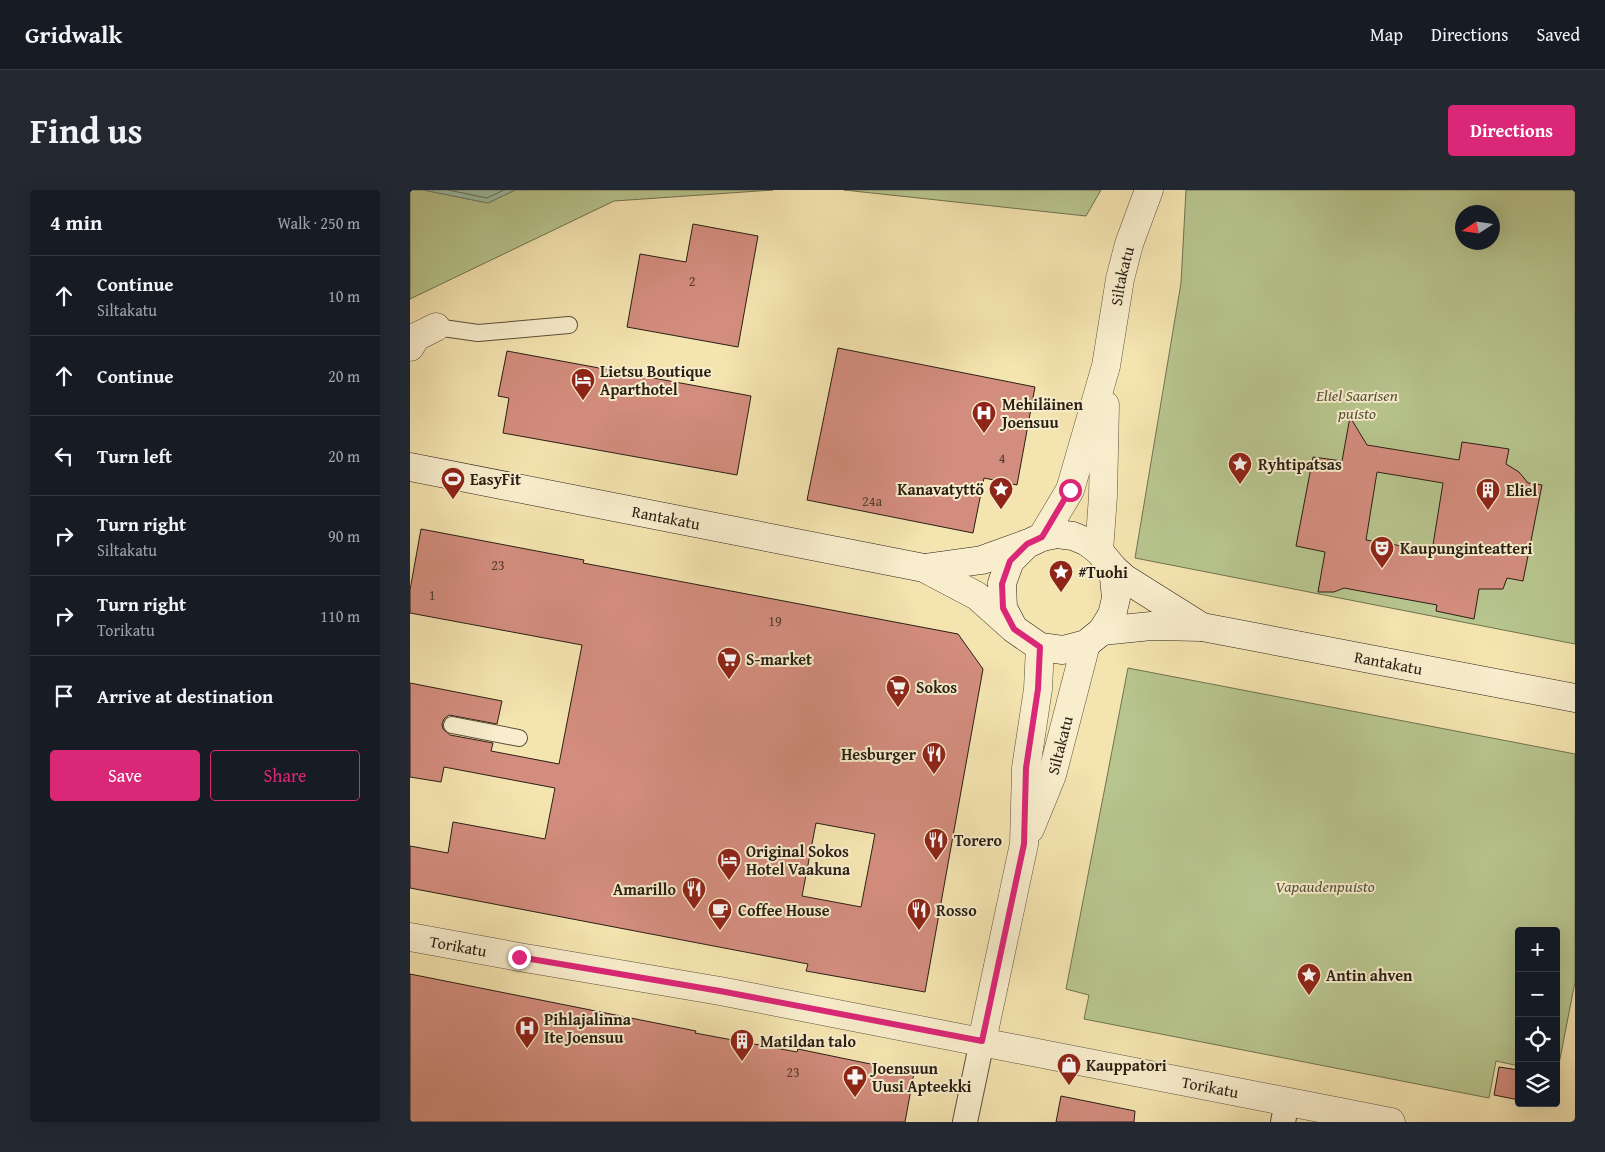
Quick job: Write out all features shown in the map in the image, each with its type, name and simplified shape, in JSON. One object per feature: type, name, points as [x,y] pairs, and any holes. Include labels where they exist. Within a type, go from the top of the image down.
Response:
[{"type":"street","name":"Siltakatu","points":[[1034,540],[1070,490],[1106,366],[1120,279],[1129,244],[1149,190]]},
{"type":"street","points":[[410,347],[416,337],[436,327]]},
{"type":"street","name":"Siltakatu","points":[[1106,366],[1103,496],[1106,560]]},
{"type":"street","name":"Rantakatu","points":[[410,467],[924,568],[976,596],[1014,629]]},
{"type":"street","points":[[1057,534],[1073,536],[1087,542],[1106,560],[1115,580],[1116,598],[1112,615],[1094,637],[1063,650],[1040,647],[1014,629],[1003,608],[1002,584],[1010,561],[1034,540],[1057,534]]},
{"type":"street","name":"Rantakatu","points":[[924,568],[982,560],[1034,540]]},
{"type":"street","name":"Rantakatu","points":[[1106,560],[1124,578],[1202,626]]},
{"type":"street","name":"Rantakatu","points":[[1094,637],[1151,626],[1202,626],[1575,698]]},
{"type":"street","name":"Siltakatu","points":[[965,1122],[1024,844],[1052,775],[1094,637]]},
{"type":"street","name":"Siltakatu","points":[[1024,844],[1026,768],[1038,689],[1040,647]]},
{"type":"street","name":"Torikatu","points":[[410,937],[720,991],[982,1041],[1285,1112],[1391,1122]]},
{"type":"lane","points":[[436,327],[478,333],[569,325]]},
{"type":"lane","points":[[452,725],[519,738]]},
{"type":"green space","points":[[410,190],[424,190],[488,203],[515,190],[773,190],[614,201],[410,299]]},
{"type":"green space","points":[[844,190],[1101,190],[1086,216]]},
{"type":"green space","name":"Eliel Saarisen puisto","points":[[1186,190],[1575,190],[1575,644],[1135,558],[1181,283]]},
{"type":"green space","name":"Vapaudenpuisto","points":[[1128,668],[1575,754],[1575,982],[1560,1059],[1560,927],[1515,927],[1515,1065],[1496,1061],[1489,1098],[1084,1019],[1089,995],[1066,989]]},
{"type":"water","points":[[423,190],[515,190],[488,203]]},
{"type":"building","points":[[693,224],[758,236],[738,347],[627,327],[640,254],[686,262]]},
{"type":"building","points":[[838,348],[1035,387],[1017,485],[984,478],[973,533],[807,500]]},
{"type":"building","points":[[507,351],[751,396],[737,475],[503,433],[509,398],[498,396]]},
{"type":"building","name":"Eliel","points":[[1350,417],[1367,445],[1459,460],[1462,442],[1509,449],[1506,464],[1519,472],[1528,483],[1542,485],[1523,581],[1507,578],[1503,589],[1479,589],[1474,619],[1436,611],[1437,605],[1344,588],[1334,592],[1318,592],[1325,552],[1296,546],[1313,457],[1342,461]],"holes":[[[1377,472],[1443,483],[1432,551],[1366,540]]]},
{"type":"building","points":[[421,529],[584,560],[583,563],[958,634],[983,669],[925,992],[806,971],[808,964],[410,888],[410,846],[448,853],[453,822],[545,839],[555,788],[444,767],[441,782],[410,777],[410,683],[502,701],[497,724],[449,715],[444,719],[443,729],[450,735],[493,743],[491,751],[559,764],[582,645],[410,613],[410,590]],"holes":[[[816,823],[875,834],[861,907],[802,896]]]},
{"type":"building","points":[[410,974],[696,1031],[695,1033],[797,1052],[798,1049],[914,1073],[905,1122],[410,1122]]},
{"type":"building","points":[[1499,1067],[1515,1069],[1515,1099],[1494,1095]]},
{"type":"building","points":[[1061,1096],[1135,1111],[1134,1122],[1056,1122]]},
{"type":"place","name":"Lietsu Boutique Aparthotel","points":[[583,401]]},
{"type":"place","name":"Mehiläinen Joensuu","points":[[984,434]]},
{"type":"place","name":"Ryhtipatsas","points":[[1240,485]]},
{"type":"place","name":"EasyFit","points":[[453,500]]},
{"type":"place","name":"Kanavatyttö","points":[[1001,510]]},
{"type":"place","name":"Eliel","points":[[1488,511]]},
{"type":"place","name":"Kaupunginteatteri","points":[[1382,569]]},
{"type":"place","name":"#Tuohi","points":[[1061,593]]},
{"type":"place","name":"S-market","points":[[729,680]]},
{"type":"place","name":"Sokos","points":[[898,708]]},
{"type":"place","name":"Hesburger","points":[[934,775]]},
{"type":"place","name":"Torero","points":[[936,861]]},
{"type":"place","name":"Original Sokos Hotel Vaakuna","points":[[729,881]]},
{"type":"place","name":"Amarillo","points":[[694,910]]},
{"type":"place","name":"Coffee House","points":[[720,931]]},
{"type":"place","name":"Rosso","points":[[919,931]]},
{"type":"place","name":"Antin ahven","points":[[1309,996]]},
{"type":"place","name":"Pihlajalinna Ite Joensuu","points":[[527,1049]]},
{"type":"place","name":"Matildan talo","points":[[742,1062]]},
{"type":"place","name":"Kauppatori","points":[[1069,1086]]},
{"type":"place","name":"Joensuun Uusi Apteekki","points":[[855,1098]]},
{"type":"route","points":[[519,957],[720,991],[982,1041],[1024,844],[1026,768],[1038,689],[1040,647],[1014,629],[1003,608],[1002,584],[1010,561],[1027,544],[1042,537],[1070,490]]}]
